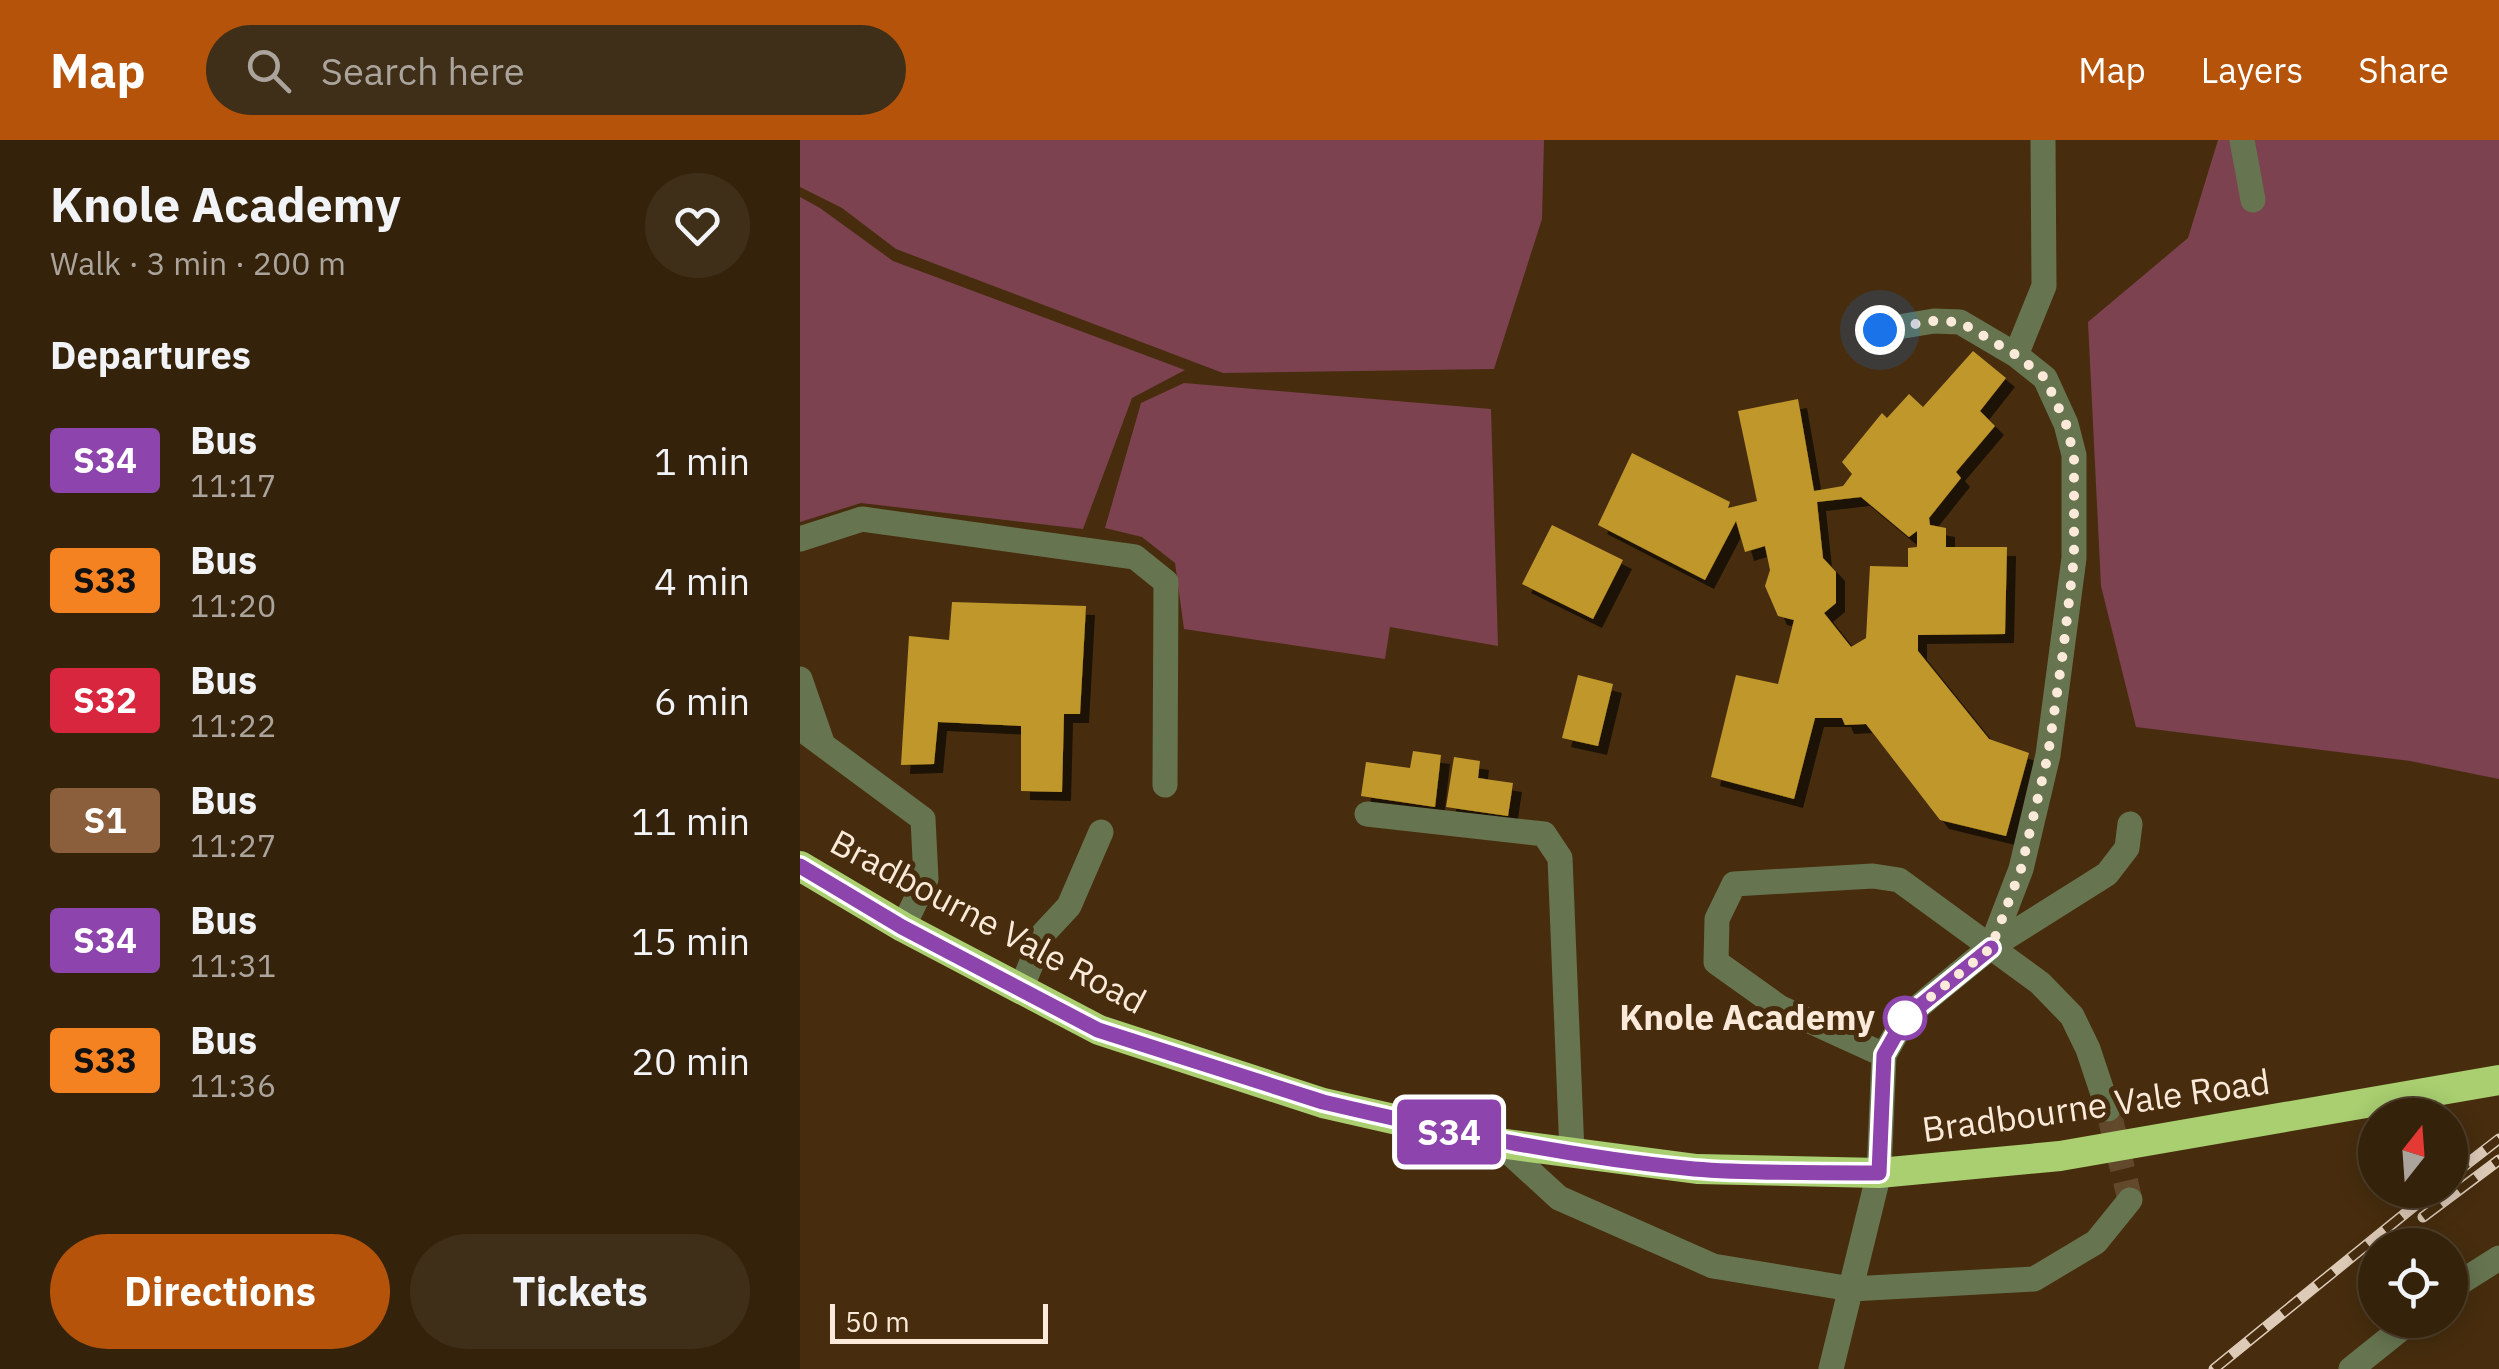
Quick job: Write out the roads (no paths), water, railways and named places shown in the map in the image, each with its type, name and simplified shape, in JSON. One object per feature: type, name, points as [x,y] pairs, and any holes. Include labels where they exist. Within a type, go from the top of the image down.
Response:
[{"type":"highway","name":"Bradbourne Vale Road","points":[[800,866],[902,927],[1098,1030],[1323,1102],[1499,1143],[1696,1169],[1879,1173],[2060,1156],[2499,1080]]},
{"type":"street","points":[[2016,355],[2044,286],[2043,140]]},
{"type":"street","points":[[2242,140],[2254,200]]},
{"type":"street","points":[[1880,330],[1934,321],[1960,322],[2016,355],[2045,378],[2066,424],[2074,456],[2074,558],[2048,755],[2021,869],[1991,948]]},
{"type":"street","points":[[800,539],[862,519],[1135,557],[1166,582],[1165,786]]},
{"type":"street","points":[[800,679],[822,745]]},
{"type":"street","points":[[800,728],[923,820],[926,879],[902,927]]},
{"type":"street","points":[[1367,814],[1544,834],[1560,858],[1572,1153]]},
{"type":"street","points":[[1831,1369],[1879,1173],[1884,1055],[1905,1018],[1991,948],[2106,874],[2128,848],[2130,824]]},
{"type":"street","points":[[1021,990],[1043,934],[1069,906],[1100,832]]},
{"type":"street","points":[[1884,1055],[1780,1007],[1716,962],[1717,919],[1734,884],[1874,876],[1899,880],[2040,983],[2072,1016],[2088,1049],[2108,1109]]},
{"type":"street","points":[[1499,1143],[1559,1198],[1713,1266],[1851,1289],[2034,1280],[2096,1242],[2130,1200]]},
{"type":"street","points":[[2468,1278],[2499,1258]]},
{"type":"street","points":[[2352,1369],[2390,1338]]},
{"type":"tunnel","points":[[2108,1109],[2130,1200]]},
{"type":"railway","points":[[2468,1163],[2499,1139]]},
{"type":"railway","points":[[2423,1217],[2499,1160]]},
{"type":"railway","points":[[2214,1369],[2412,1208]]},
{"type":"place","name":"Knole Academy","points":[[1905,1018]]}]
